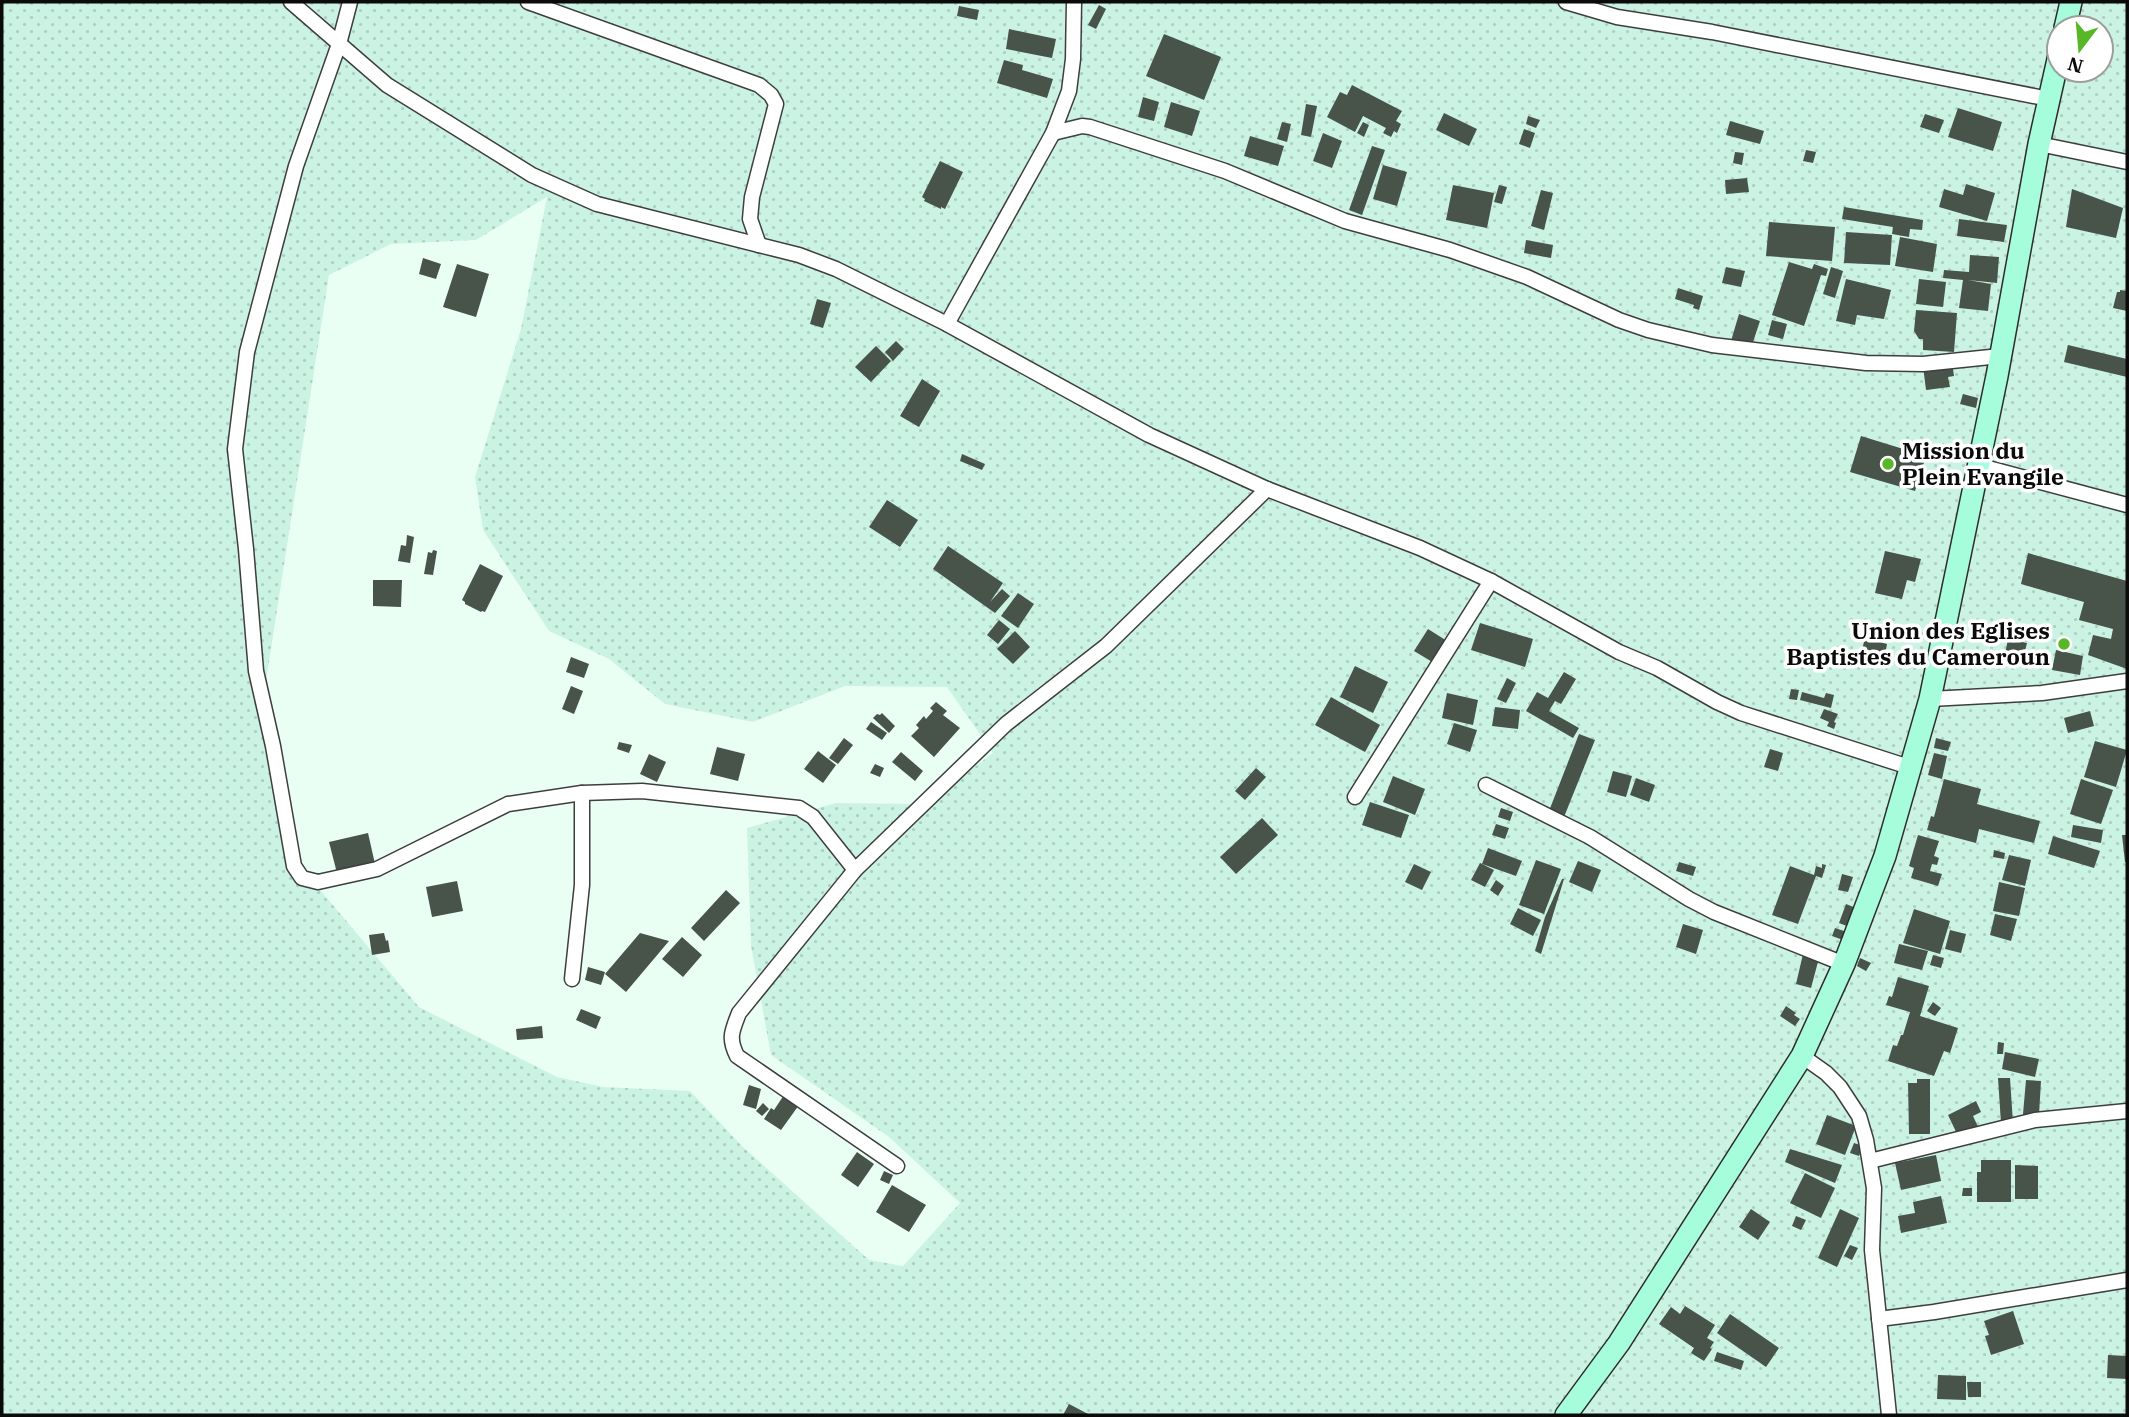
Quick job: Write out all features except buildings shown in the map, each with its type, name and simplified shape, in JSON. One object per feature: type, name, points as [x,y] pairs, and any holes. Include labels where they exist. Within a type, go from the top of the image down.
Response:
[{"type":"main road","points":[[1566,1415],[1619,1343],[1802,1056],[1844,964],[1885,856],[1930,699],[2052,84]]},
{"type":"street","points":[[291,2],[387,85],[533,175],[597,204],[799,255],[836,269],[947,324],[1149,435],[1266,489],[1420,548],[1491,581],[1619,652],[1657,668],[1717,702],[1741,713],[1909,767]]},
{"type":"street","points":[[350,2],[339,44],[296,166],[247,352],[234,449],[256,671],[273,746],[293,866],[302,878],[318,882],[377,869],[508,804],[582,793],[642,791],[799,808],[813,817],[855,870]]},
{"type":"street","points":[[528,2],[759,85],[771,95],[776,104],[752,197],[750,219],[759,245]]},
{"type":"street","points":[[947,324],[1053,133],[1069,91],[1073,59],[1074,2]]},
{"type":"street","points":[[1566,2],[1617,18],[1712,32],[2049,99]]},
{"type":"street","points":[[1053,133],[1082,126],[1225,171],[1345,221],[1450,250],[1527,277],[1619,320],[1686,339],[1751,351],[1866,363],[1923,363],[2000,356]]},
{"type":"street","points":[[2039,144],[2127,162]]},
{"type":"street","points":[[1977,465],[2127,505]]},
{"type":"street","points":[[897,1166],[737,1056],[732,1045],[731,1032],[738,1013],[855,870],[1006,724],[1106,646],[1266,489]]},
{"type":"street","points":[[1355,797],[1491,581]]},
{"type":"street","points":[[1930,699],[2042,693],[2127,681]]},
{"type":"street","points":[[1486,785],[1590,837],[1714,912],[1844,964]]},
{"type":"street","points":[[572,979],[582,885],[582,793]]},
{"type":"street","points":[[1802,1056],[1840,1087],[1858,1116],[1870,1161],[1874,1188],[1872,1250],[1889,1415]]},
{"type":"street","points":[[1870,1161],[2035,1120],[2127,1111]]},
{"type":"street","points":[[1879,1319],[2127,1280]]},
{"type":"green space","points":[[2,2],[2127,2],[2127,1415],[2,1415]],"holes":[[[547,197],[521,329],[475,477],[483,530],[549,631],[609,659],[665,704],[753,722],[845,686],[947,687],[993,753],[926,804],[836,803],[747,828],[751,946],[771,1055],[889,1137],[960,1203],[903,1266],[869,1260],[742,1146],[690,1091],[603,1087],[557,1077],[419,1007],[288,852],[266,681],[329,275],[391,244],[476,240]]]},
{"type":"place","name":"Mission du Plein Evangile","points":[[1888,464]]},
{"type":"place","name":"Union des Eglises Baptistes du Cameroun","points":[[2064,644]]}]
